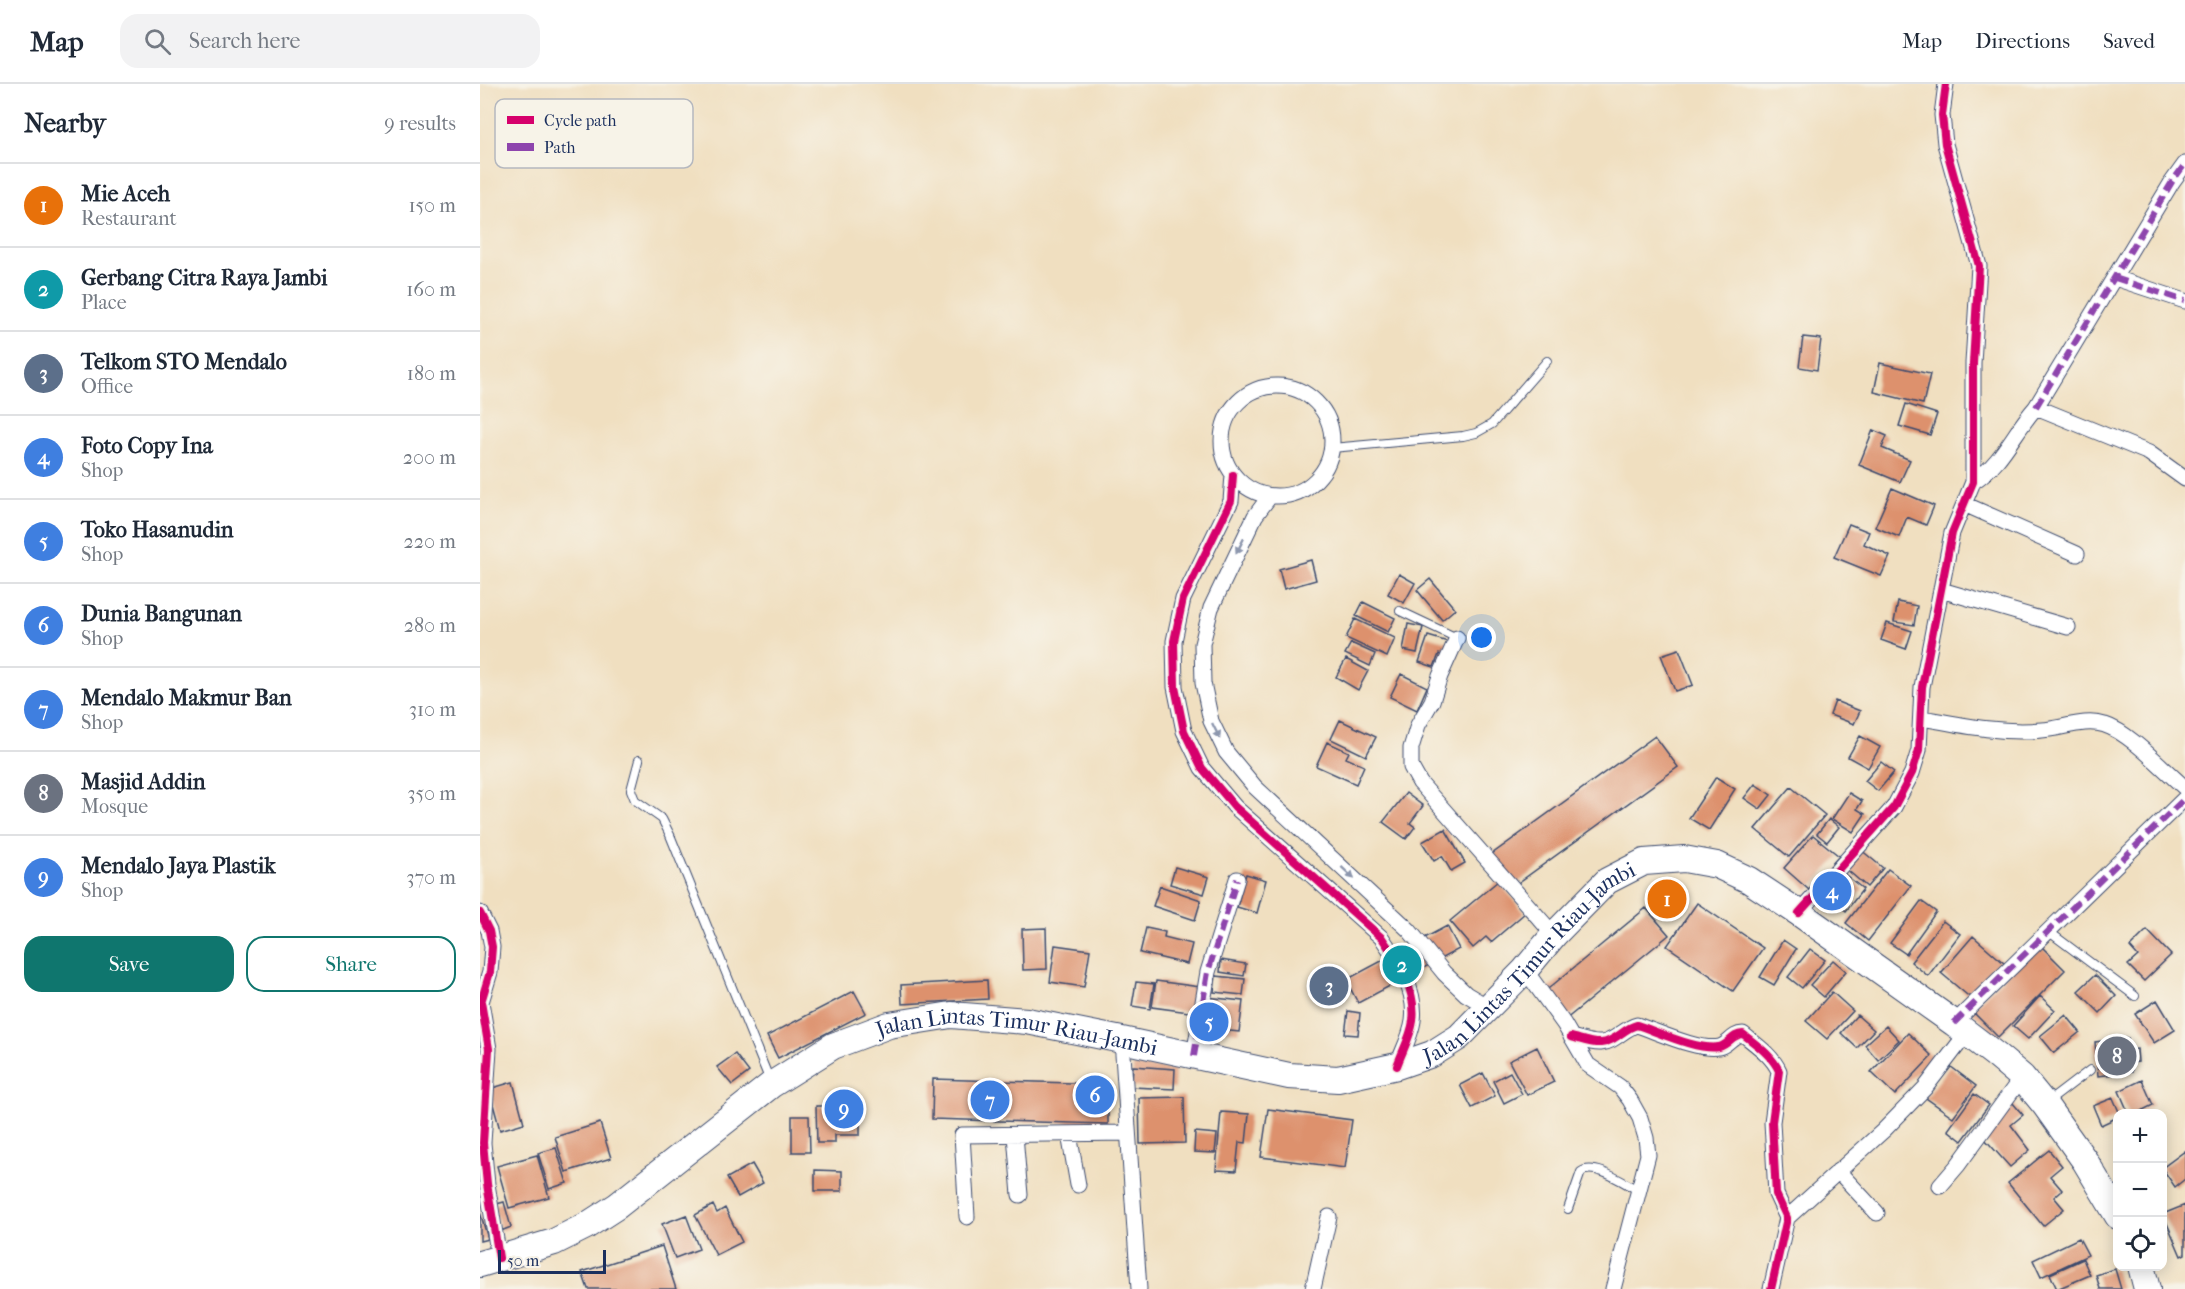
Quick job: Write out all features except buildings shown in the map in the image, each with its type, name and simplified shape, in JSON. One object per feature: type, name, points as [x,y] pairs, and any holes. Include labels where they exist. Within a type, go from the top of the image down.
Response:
[{"type":"highway","name":"Jalan Lintas Timur Riau-Jambi","points":[[490,1261],[554,1242],[586,1226],[617,1206],[771,1085],[833,1046],[889,1025],[951,1015],[1027,1021],[1288,1076],[1338,1080],[1397,1066],[1432,1054],[1459,1037],[1607,881],[1644,862],[1684,859],[1717,865],[1749,880],[1961,1028],[2022,1077],[2085,1161],[2113,1208]]},
{"type":"highway","points":[[2142,1271],[2147,1289]]},
{"type":"street","points":[[1799,913],[1893,807],[1915,766],[1922,718],[1922,687],[1952,533],[1973,482],[1973,363],[1979,266],[1945,144],[1942,115],[1946,84]]},
{"type":"street","points":[[1973,482],[1985,474],[2003,455],[2026,418],[2036,407],[2185,164]]},
{"type":"street","points":[[2115,278],[2185,301]]},
{"type":"street","points":[[1284,386],[1304,393],[1321,406],[1330,426],[1332,448],[1325,468],[1311,484],[1291,494],[1270,496],[1249,489],[1233,475],[1223,455],[1222,434],[1228,413],[1243,397],[1262,387],[1284,386]]},
{"type":"street","points":[[2036,407],[2148,453],[2185,480]]},
{"type":"street","points":[[1233,475],[1231,501],[1183,598],[1174,641],[1175,687],[1184,731],[1202,768],[1234,807],[1382,938],[1401,965],[1412,1002],[1413,1022],[1397,1066]]},
{"type":"street","points":[[1270,496],[1255,516],[1211,608],[1202,644],[1203,683],[1211,721],[1226,752],[1255,787],[1409,930],[1444,973],[1466,994],[1488,1007]]},
{"type":"street","points":[[1964,504],[2077,554]]},
{"type":"street","points":[[1941,590],[2068,627]]},
{"type":"street","points":[[1456,638],[1432,701],[1418,724],[1411,748],[1411,767],[1420,783],[1554,935]]},
{"type":"street","points":[[1922,718],[2006,730],[2041,730],[2093,722],[2107,725],[2130,740],[2185,788]]},
{"type":"street","points":[[1771,1289],[1787,1218],[1884,1130],[1925,1088],[1961,1028],[2048,931],[2185,798]]},
{"type":"street","points":[[1194,1056],[1209,972],[1238,879]]},
{"type":"street","points":[[480,913],[489,931],[492,947],[490,972],[481,1002],[489,1049],[483,1143],[490,1261]]},
{"type":"street","points":[[1525,970],[1588,1065],[1620,1087],[1640,1118],[1646,1138],[1648,1155],[1614,1289]]},
{"type":"street","points":[[1571,1037],[1601,1043],[1614,1039],[1629,1027],[1637,1025],[1698,1045],[1717,1047],[1725,1044],[1737,1034],[1743,1034],[1761,1048],[1779,1071],[1772,1122],[1776,1194],[1787,1218]]},
{"type":"street","points":[[1122,1040],[1139,1289]]},
{"type":"street","points":[[1940,1186],[2022,1077]]},
{"type":"street","points":[[967,1218],[960,1137],[968,1133],[1015,1135],[1127,1133]]},
{"type":"street","points":[[1069,1134],[1078,1185]]},
{"type":"street","points":[[1015,1135],[1020,1195]]},
{"type":"street","points":[[1838,1171],[1877,1213]]},
{"type":"street","points":[[1313,1289],[1329,1217]]},
{"type":"lane","points":[[1332,448],[1476,433],[1492,424],[1547,361]]},
{"type":"lane","points":[[1400,611],[1456,638]]},
{"type":"lane","points":[[639,760],[632,790],[635,801],[662,819],[670,835],[771,1085]]},
{"type":"lane","points":[[2048,931],[2134,996]]},
{"type":"lane","points":[[2045,1105],[2090,1070]]},
{"type":"lane","points":[[1568,1209],[1581,1172],[1584,1170],[1591,1169],[1612,1175],[1620,1182],[1638,1190]]},
{"type":"marked path","points":[[2036,407],[2185,164]]},
{"type":"marked path","points":[[2115,278],[2185,301]]},
{"type":"marked path","points":[[1954,1023],[2185,798]]},
{"type":"marked path","points":[[1194,1056],[1208,972],[1237,879]]},
{"type":"cycle path","points":[[1799,913],[1894,807],[1912,773],[1919,750],[1922,687],[1952,533],[1973,482],[1973,363],[1979,266],[1945,144],[1942,115],[1946,84]]},
{"type":"cycle path","points":[[1233,475],[1231,501],[1183,599],[1174,641],[1175,687],[1184,731],[1202,768],[1235,807],[1382,938],[1394,956],[1409,988],[1413,1010],[1410,1032],[1397,1066]]},
{"type":"cycle path","points":[[480,913],[489,931],[492,947],[490,972],[481,1002],[489,1049],[483,1143],[499,1258]]},
{"type":"cycle path","points":[[1571,1037],[1601,1043],[1637,1025],[1690,1044],[1719,1047],[1739,1034],[1743,1034],[1772,1060],[1779,1071],[1772,1122],[1776,1194],[1787,1218],[1771,1289]]},
{"type":"place","name":"Foto Copy Ina","points":[[1832,891]]},
{"type":"place","name":"Mie Aceh","points":[[1667,899]]},
{"type":"place","name":"Gerbang Citra Raya Jambi","points":[[1402,965]]},
{"type":"place","name":"Telkom STO Mendalo","points":[[1329,986]]},
{"type":"place","name":"Toko Hasanudin","points":[[1209,1022]]},
{"type":"place","name":"Masjid Addin","points":[[2117,1056]]},
{"type":"place","name":"Dunia Bangunan","points":[[1095,1095]]},
{"type":"place","name":"Mendalo Makmur Ban","points":[[990,1100]]},
{"type":"place","name":"Mendalo Jaya Plastik","points":[[844,1109]]}]
